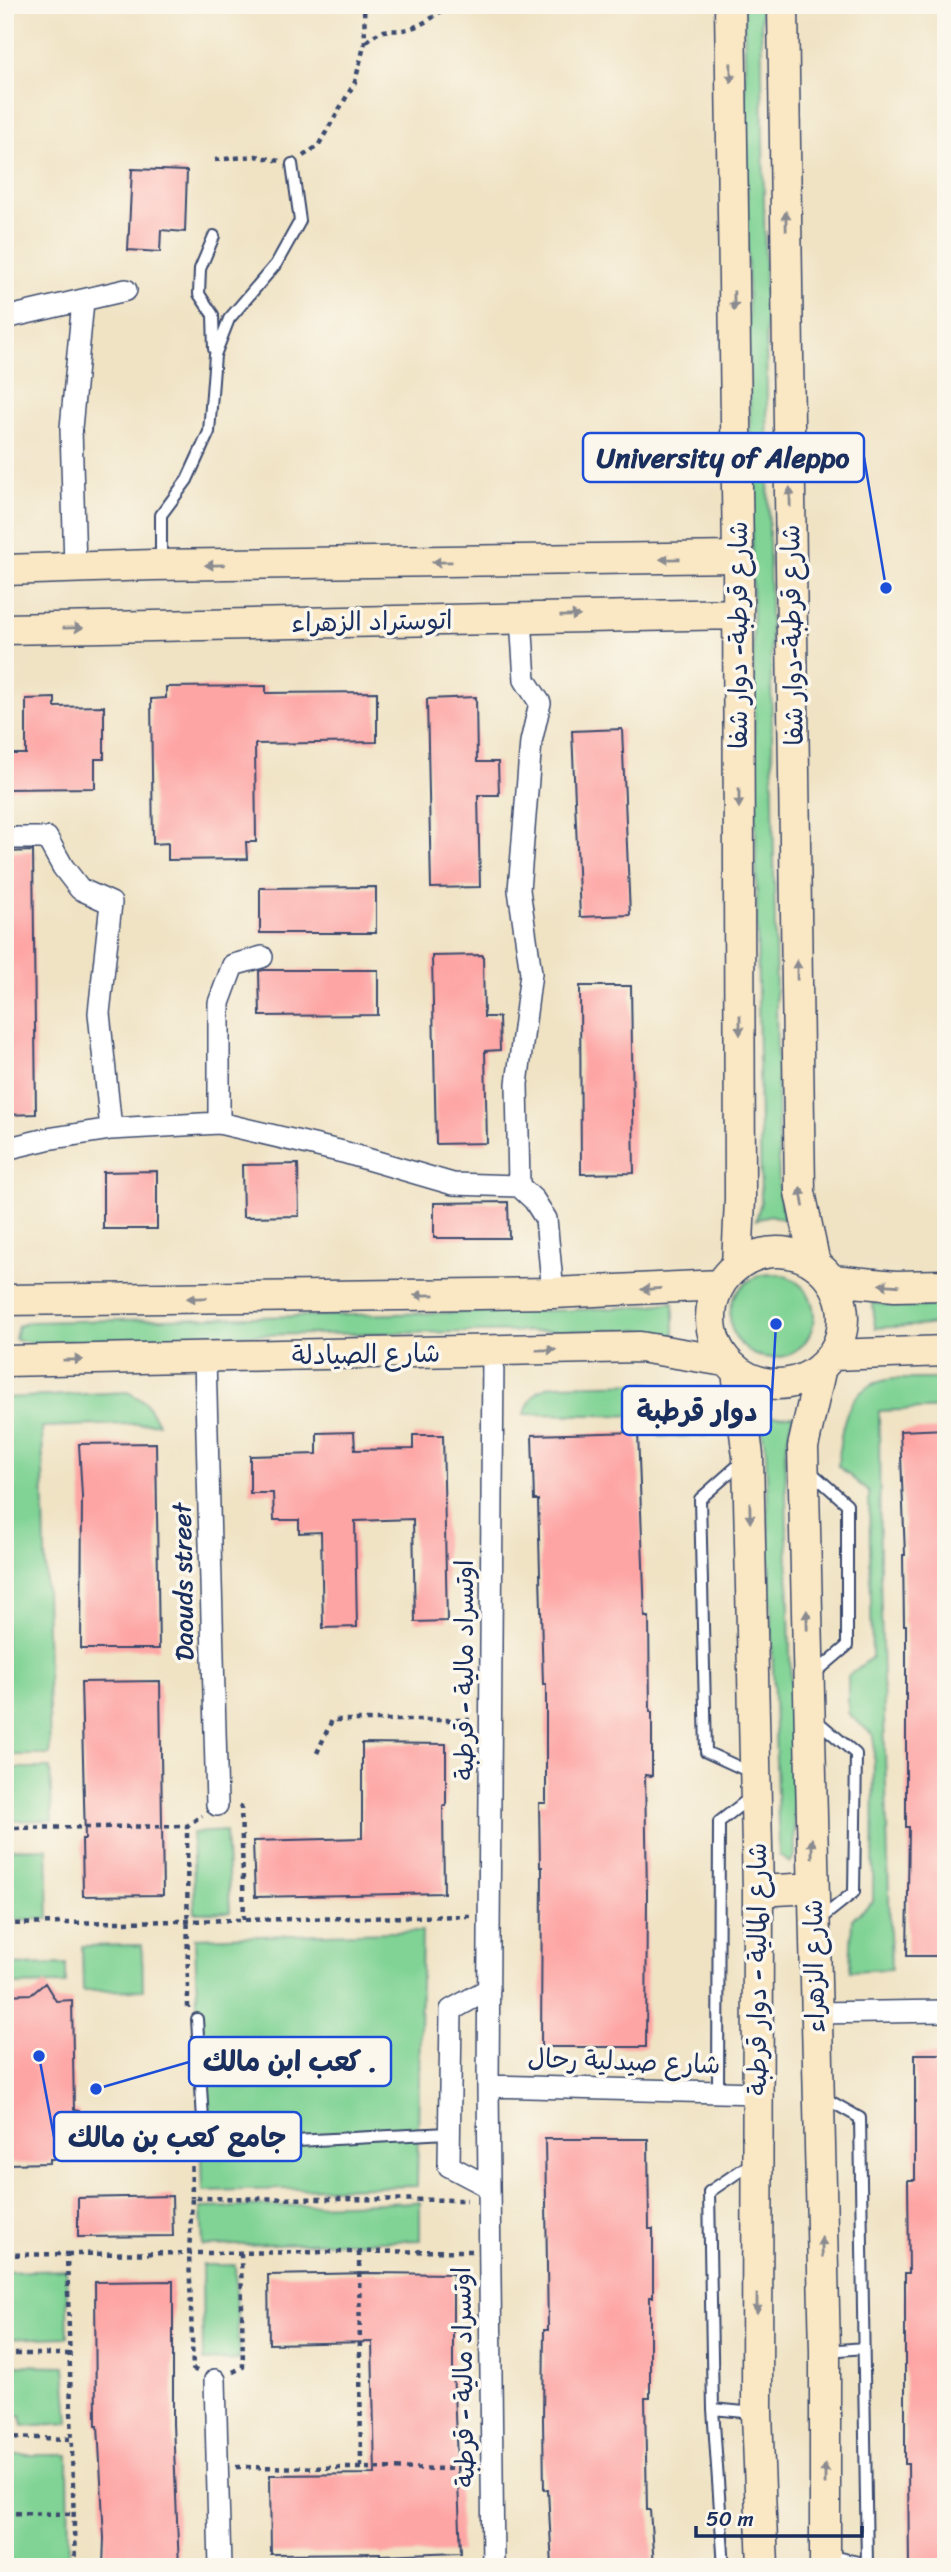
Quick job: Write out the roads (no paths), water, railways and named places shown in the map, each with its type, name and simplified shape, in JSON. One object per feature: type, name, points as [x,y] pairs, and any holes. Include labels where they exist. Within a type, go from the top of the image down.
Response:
[{"type":"main road","name":"شارع قرطبة- دوار شفا","points":[[728,1275],[740,1199],[738,557],[730,5]]},
{"type":"main road","name":"شارع قرطبة-دوار شفا","points":[[783,5],[800,1192],[824,1272]]},
{"type":"main road","points":[[5,570],[161,565],[738,557]]},
{"type":"main road","name":"اتوستراد الزهراء","points":[[5,629],[738,614]]},
{"type":"main road","points":[[5,1300],[553,1293],[728,1275],[755,1256],[776,1252],[796,1255],[824,1272],[895,1286],[946,1285]]},
{"type":"main road","points":[[728,1275],[711,1311],[713,1337],[731,1367],[758,1382],[780,1385],[802,1380],[827,1361],[841,1338],[844,1318],[841,1298],[824,1272]]},
{"type":"main road","name":"شارع الصيادلة","points":[[5,1361],[640,1347],[731,1367]]},
{"type":"main road","points":[[827,1361],[946,1350]]},
{"type":"main road","name":"شارع الزهراء","points":[[825,2561],[825,2351],[803,1447],[827,1361]]},
{"type":"main road","name":"شارع المالية - دوار قرطبة","points":[[731,1367],[748,1456],[758,1891],[757,2413],[763,2567]]},
{"type":"main road","points":[[758,1891],[813,1888]]},
{"type":"street","points":[[5,318],[126,290]]},
{"type":"street","points":[[75,567],[71,428],[83,301]]},
{"type":"street","points":[[519,1186],[517,1083],[531,973],[519,890],[531,742],[540,703],[525,680],[521,618]]},
{"type":"street","points":[[5,838],[47,838],[63,867],[80,889],[111,903],[99,1013],[111,1129]]},
{"type":"street","points":[[219,1122],[219,1003],[233,965],[262,957]]},
{"type":"street","points":[[5,1149],[111,1129],[219,1122],[343,1152],[453,1184],[519,1186],[534,1199],[545,1219],[553,1293]]},
{"type":"street","name":"اوتسراد مالية - قرطبة","points":[[493,2567],[488,2086],[494,1351]]},
{"type":"street","name":"Daouds street","points":[[205,1358],[217,1805]]},
{"type":"street","points":[[489,1989],[451,2010],[448,2133],[449,2166],[489,2193]]},
{"type":"street","points":[[816,2013],[946,2011]]},
{"type":"street","name":"شارع صيدلية رحال","points":[[488,2086],[758,2093]]},
{"type":"street","points":[[215,2381],[220,2567]]},
{"type":"lane","points":[[215,355],[229,319],[276,264],[300,221],[292,164]]},
{"type":"lane","points":[[161,565],[161,515],[187,480],[209,432],[215,355],[213,315],[199,294],[200,269],[214,236]]},
{"type":"lane","points":[[718,2092],[719,1822],[756,1784],[706,1752],[700,1499],[748,1456]]},
{"type":"lane","points":[[803,1465],[847,1504],[847,1646],[808,1679]]},
{"type":"lane","points":[[808,1714],[856,1754],[854,1892],[813,1924]]},
{"type":"lane","points":[[197,2019],[203,2120],[209,2135],[220,2145],[448,2133]]},
{"type":"lane","points":[[818,2094],[860,2118],[864,2348],[867,2564],[825,2561]]},
{"type":"lane","points":[[724,2567],[713,2409],[709,2192],[758,2158]]},
{"type":"lane","points":[[825,2351],[864,2348]]},
{"type":"lane","points":[[713,2409],[757,2413]]},
{"type":"place","name":"University of Aleppo","points":[[886,588]]},
{"type":"place","name":"دوار قرطبة","points":[[776,1324]]},
{"type":"place","name":"جامع كعب بن مالك","points":[[39,2056]]},
{"type":"place","name":"كعب ابن مالك .","points":[[96,2089]]}]
